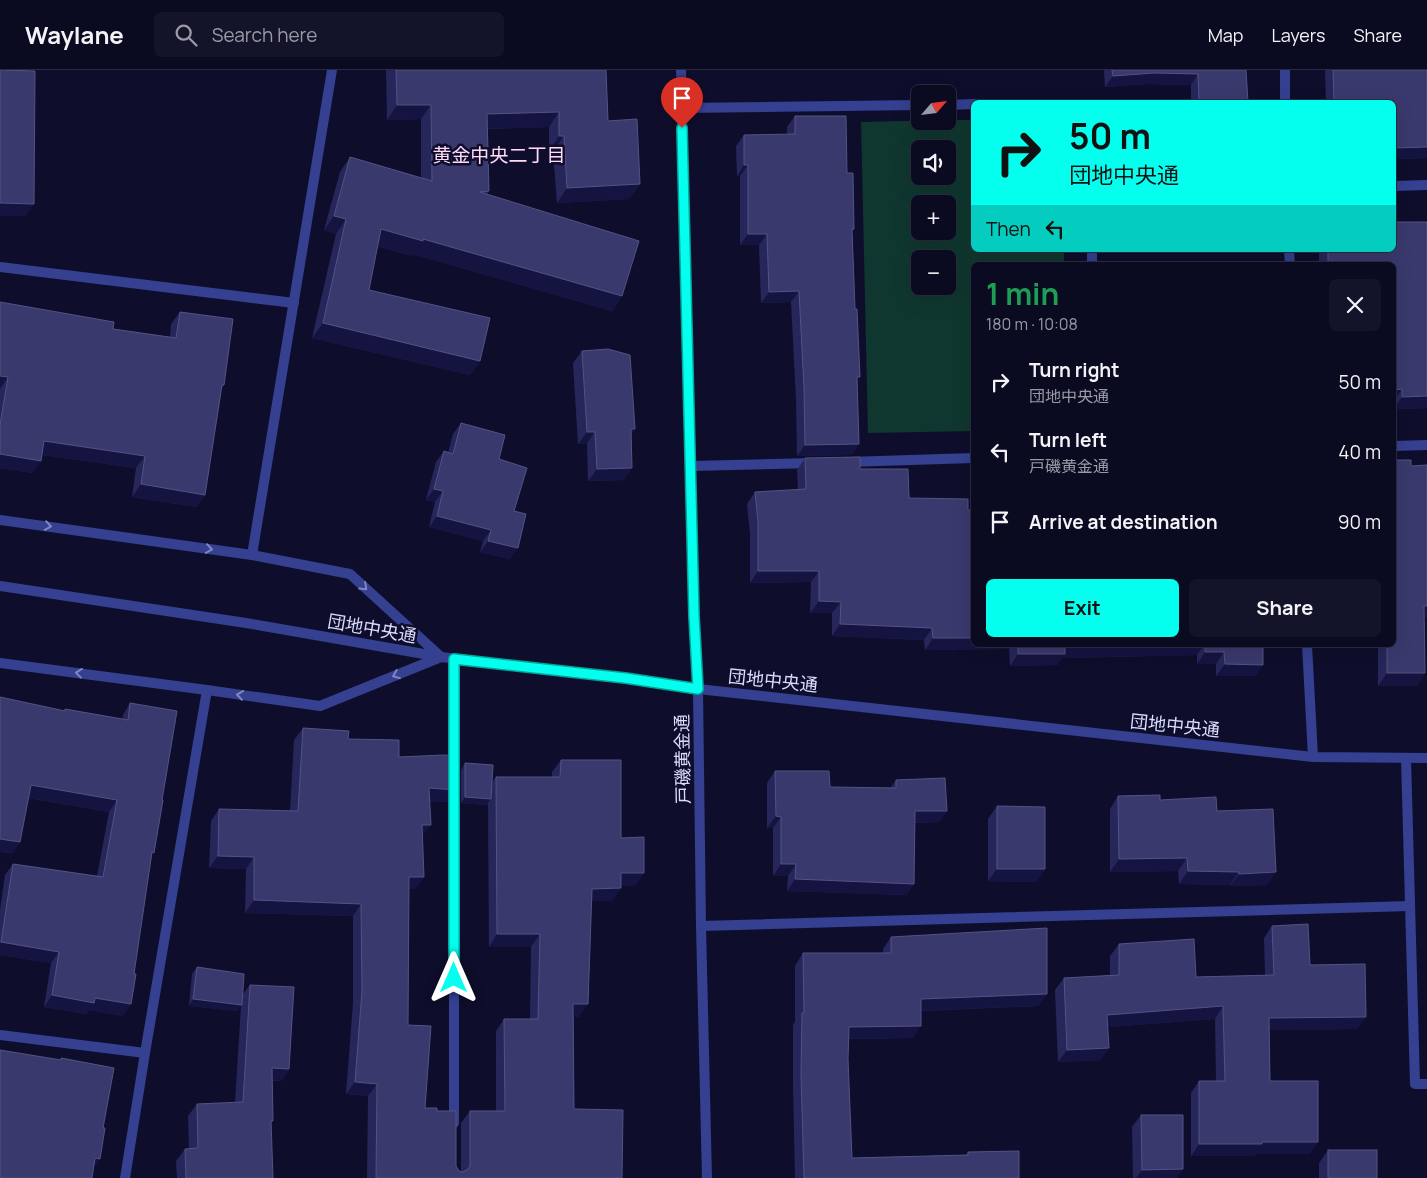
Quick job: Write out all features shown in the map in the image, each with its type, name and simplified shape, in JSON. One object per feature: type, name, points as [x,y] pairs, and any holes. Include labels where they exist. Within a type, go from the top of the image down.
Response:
[{"type":"street","points":[[252,555],[332,70]]},
{"type":"street","name":"戸磯黄金通","points":[[681,70],[694,616],[698,689],[707,1178]]},
{"type":"street","points":[[1285,70],[1285,100]]},
{"type":"street","points":[[956,104],[971,104]]},
{"type":"street","points":[[682,108],[911,105]]},
{"type":"street","points":[[1396,186],[1427,185]]},
{"type":"street","points":[[0,267],[294,303]]},
{"type":"street","points":[[1396,446],[1427,445]]},
{"type":"street","points":[[691,466],[971,458]]},
{"type":"street","points":[[0,520],[252,555],[350,574],[441,657],[320,706],[0,663]]},
{"type":"street","name":"団地中央通","points":[[0,586],[246,623],[454,659],[625,678],[698,689],[1313,757],[1427,758]]},
{"type":"street","points":[[1307,647],[1313,757]]},
{"type":"street","points":[[454,659],[454,1138]]},
{"type":"street","points":[[125,1178],[144,1053],[208,690]]},
{"type":"street","points":[[1406,758],[1415,1084],[1427,1084]]},
{"type":"street","points":[[701,926],[1410,906]]},
{"type":"street","points":[[0,1034],[144,1053]]},
{"type":"green space","points":[[956,120],[971,120],[971,252],[1064,252],[1064,262],[971,262],[971,431],[868,433],[861,122],[911,121],[911,130],[956,130]]},
{"type":"building","points":[[0,70],[35,71],[34,204],[0,203]]},
{"type":"building","points":[[396,70],[606,70],[608,121],[637,119],[640,184],[567,188],[564,136],[559,136],[559,112],[487,114],[489,191],[480,192],[639,241],[622,296],[423,239],[423,241],[381,229],[369,290],[490,318],[480,361],[323,323],[346,219],[334,216],[350,157],[432,181],[431,105],[397,105]]},
{"type":"building","points":[[1112,70],[1246,70],[1248,100],[1199,100],[1198,74],[1154,73],[1113,76]]},
{"type":"building","points":[[1333,70],[1427,70],[1427,147],[1396,148],[1396,100],[1334,100]]},
{"type":"building","points":[[795,116],[846,116],[847,173],[853,173],[854,229],[852,229],[860,377],[857,377],[859,444],[805,445],[799,291],[769,292],[767,234],[748,234],[748,165],[744,165],[744,135],[795,134]]},
{"type":"building","points":[[1396,222],[1427,222],[1427,396],[1402,397],[1402,389],[1396,390],[1396,262],[1328,262],[1328,252],[1396,252]]},
{"type":"building","points":[[0,302],[114,322],[113,329],[176,338],[180,312],[233,319],[205,495],[141,484],[145,456],[44,441],[41,461],[0,454],[0,425],[8,377],[0,376]]},
{"type":"building","points":[[608,349],[630,355],[635,429],[631,429],[632,468],[597,469],[595,432],[587,432],[582,351]]},
{"type":"building","points":[[461,423],[505,435],[499,459],[527,468],[514,511],[526,514],[518,548],[488,541],[491,530],[437,516],[443,491],[434,489],[444,451],[453,454]]},
{"type":"building","points":[[860,457],[860,469],[908,469],[909,498],[968,499],[968,510],[971,510],[971,638],[933,638],[932,628],[840,624],[841,602],[819,601],[819,571],[758,571],[758,522],[755,492],[806,489],[805,458]]},
{"type":"building","points":[[1396,460],[1411,460],[1411,466],[1427,465],[1427,606],[1424,606],[1425,673],[1387,673],[1387,647],[1396,647]]},
{"type":"building","points":[[1018,647],[1065,647],[1065,654],[1018,654]]},
{"type":"building","points":[[1205,647],[1263,647],[1263,665],[1225,664],[1224,652],[1205,652]]},
{"type":"building","points":[[0,697],[65,711],[65,709],[128,720],[130,703],[177,711],[154,853],[152,852],[131,1004],[95,998],[94,1003],[52,995],[59,952],[1,942],[13,864],[103,877],[117,800],[31,785],[20,842],[0,839]]},
{"type":"building","points":[[303,728],[349,731],[348,739],[399,740],[399,757],[456,756],[456,790],[429,788],[431,825],[422,825],[424,877],[409,877],[408,1025],[431,1026],[425,1108],[437,1108],[437,1111],[456,1111],[456,1166],[459,1171],[463,1172],[470,1166],[470,1111],[505,1111],[504,1019],[538,1019],[540,934],[497,934],[496,777],[560,777],[561,760],[621,760],[621,838],[644,837],[644,873],[621,873],[621,888],[592,889],[588,1004],[573,1004],[574,1109],[623,1110],[622,1178],[376,1178],[377,1084],[355,1082],[362,991],[361,904],[254,900],[254,857],[218,856],[219,809],[298,811]]},
{"type":"building","points":[[465,763],[493,765],[491,799],[465,797]]},
{"type":"building","points":[[775,771],[829,771],[830,787],[896,788],[896,780],[945,778],[947,811],[915,811],[914,884],[795,879],[796,864],[781,864],[781,817],[776,816]]},
{"type":"building","points":[[1160,795],[1160,800],[1216,797],[1217,811],[1273,809],[1276,872],[1239,874],[1239,872],[1188,871],[1187,858],[1119,859],[1118,796]]},
{"type":"building","points":[[997,806],[1045,807],[1045,869],[997,869]]},
{"type":"building","points":[[1308,924],[1310,965],[1365,964],[1366,1017],[1269,1018],[1270,1081],[1318,1081],[1318,1142],[1199,1144],[1199,1081],[1225,1081],[1223,1006],[1107,1015],[1109,1048],[1067,1050],[1064,978],[1119,975],[1119,944],[1194,939],[1196,977],[1274,975],[1272,926]]},
{"type":"building","points":[[1047,928],[1047,994],[921,999],[921,1026],[849,1027],[848,1059],[852,1158],[968,1155],[968,1152],[1019,1151],[1019,1178],[804,1178],[801,1074],[802,1013],[804,1013],[803,953],[891,953],[891,937]]},
{"type":"building","points":[[197,967],[244,974],[242,1005],[193,999]]},
{"type":"building","points":[[250,985],[294,987],[289,1069],[272,1068],[273,1178],[186,1178],[185,1149],[198,1148],[197,1104],[243,1102]]},
{"type":"building","points":[[0,1050],[61,1060],[61,1058],[114,1068],[103,1128],[105,1128],[100,1159],[95,1158],[92,1178],[0,1178]]},
{"type":"building","points":[[1141,1115],[1183,1115],[1183,1169],[1142,1170]]},
{"type":"building","points":[[1328,1150],[1377,1150],[1377,1178],[1328,1178]]},
{"type":"district","name":"黄金中央二丁目","points":[[499,155]]},
{"type":"route","points":[[454,978],[454,659],[625,678],[698,689],[694,616],[682,128]]}]
